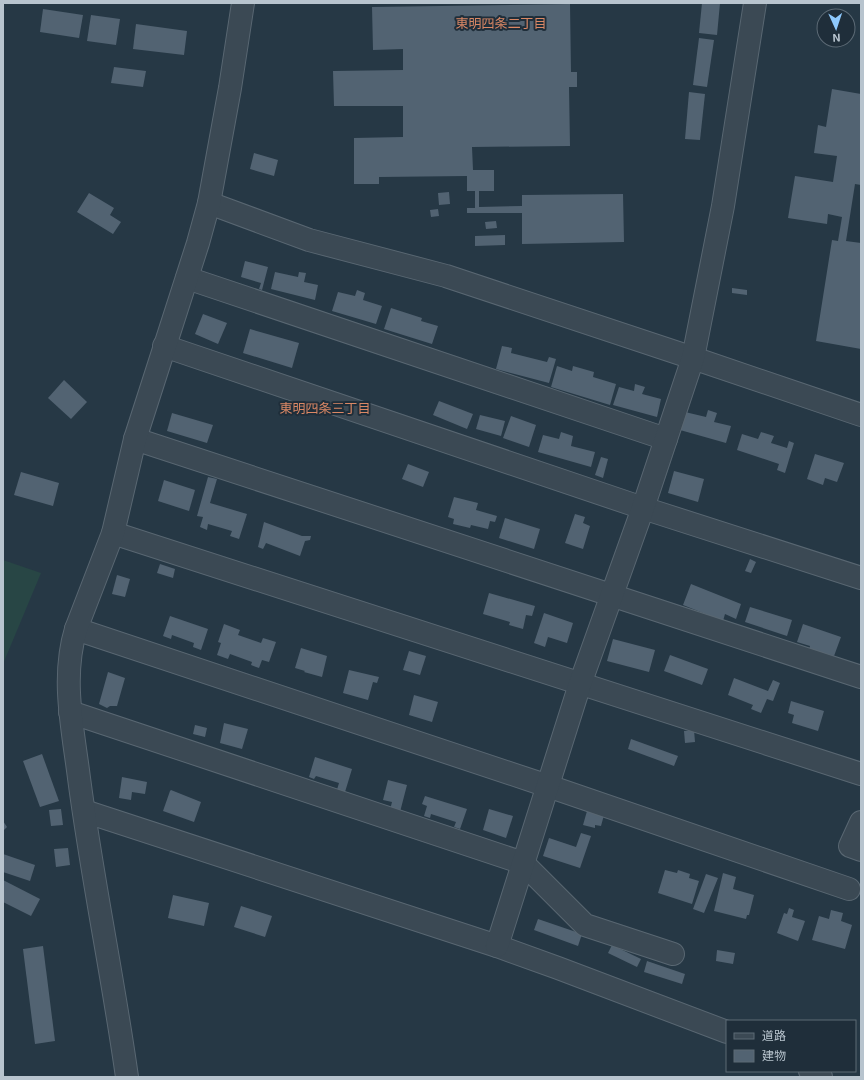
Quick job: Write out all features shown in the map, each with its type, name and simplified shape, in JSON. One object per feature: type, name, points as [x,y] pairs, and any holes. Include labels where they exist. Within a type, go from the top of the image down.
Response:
[{"type":"street","points":[[127,1077],[84,811],[68,697],[68,669],[71,645],[113,533],[135,439],[187,278],[209,203],[230,88],[243,3]]},
{"type":"street","points":[[497,946],[580,684],[643,508],[693,358],[723,206],[755,3]]},
{"type":"street","points":[[209,203],[309,240],[446,276],[861,415]]},
{"type":"street","points":[[187,278],[666,439]]},
{"type":"street","points":[[164,346],[643,508],[861,578]]},
{"type":"street","points":[[135,439],[861,677]]},
{"type":"street","points":[[113,533],[861,774]]},
{"type":"street","points":[[76,629],[548,786],[849,889]]},
{"type":"street","points":[[70,712],[523,863],[585,925],[673,954]]},
{"type":"street","points":[[84,811],[497,946],[726,1032]]},
{"type":"street","points":[[861,822],[850,846],[861,850]]},
{"type":"street","points":[[812,1072],[821,1077]]},
{"type":"green space","points":[[3,560],[41,573],[3,664]]},
{"type":"building","points":[[702,3],[720,3],[717,35],[699,33]]},
{"type":"building","points":[[570,4],[571,72],[577,72],[577,87],[569,87],[570,146],[472,147],[473,170],[494,170],[494,191],[479,191],[479,207],[522,206],[522,195],[623,194],[624,242],[522,244],[522,213],[467,213],[467,208],[475,208],[475,191],[467,191],[467,176],[379,177],[379,184],[354,184],[354,138],[403,137],[403,106],[334,106],[333,71],[403,70],[403,49],[373,50],[372,7]]},
{"type":"building","points":[[43,9],[83,15],[79,38],[40,32]]},
{"type":"building","points":[[91,15],[120,19],[116,45],[87,41]]},
{"type":"building","points":[[136,24],[187,31],[184,55],[133,49]]},
{"type":"building","points":[[699,38],[714,40],[707,87],[693,85]]},
{"type":"building","points":[[114,67],[146,71],[143,87],[111,83]]},
{"type":"building","points":[[832,89],[861,94],[861,185],[855,184],[846,241],[861,243],[861,349],[816,341],[832,240],[838,241],[842,217],[828,214],[827,224],[788,218],[795,176],[833,182],[837,156],[814,153],[818,125],[826,127]]},
{"type":"building","points":[[689,92],[705,94],[700,140],[685,139]]},
{"type":"building","points":[[254,153],[278,160],[274,176],[250,169]]},
{"type":"building","points":[[449,192],[450,204],[439,205],[438,193]]},
{"type":"building","points":[[89,193],[114,208],[110,215],[121,222],[113,234],[77,212]]},
{"type":"building","points":[[438,209],[439,216],[431,217],[430,210]]},
{"type":"building","points":[[496,221],[497,228],[486,229],[485,222]]},
{"type":"building","points":[[505,235],[505,245],[475,246],[475,236]]},
{"type":"building","points":[[245,261],[268,267],[262,290],[259,289],[261,283],[241,277]]},
{"type":"building","points":[[275,272],[298,277],[299,272],[306,273],[304,282],[318,285],[315,300],[271,289]]},
{"type":"building","points":[[732,288],[747,290],[747,295],[732,293]]},
{"type":"building","points":[[357,290],[365,293],[363,300],[382,306],[376,324],[332,311],[338,292],[355,296]]},
{"type":"building","points":[[391,308],[422,318],[421,321],[438,326],[432,344],[384,329]]},
{"type":"building","points":[[203,314],[227,323],[218,344],[195,334]]},
{"type":"building","points":[[250,329],[299,343],[292,368],[243,353]]},
{"type":"building","points":[[502,346],[512,348],[511,353],[547,362],[549,357],[556,359],[549,383],[496,369]]},
{"type":"building","points":[[557,366],[572,371],[573,366],[594,372],[593,377],[616,384],[610,405],[551,387]]},
{"type":"building","points":[[64,380],[87,402],[71,419],[48,398]]},
{"type":"building","points":[[635,384],[645,387],[642,394],[661,399],[657,417],[613,405],[619,387],[634,391]]},
{"type":"building","points":[[439,401],[473,414],[467,429],[433,415]]},
{"type":"building","points":[[708,410],[717,413],[714,422],[731,426],[726,443],[680,430],[685,412],[706,417]]},
{"type":"building","points":[[172,413],[213,425],[207,443],[167,431]]},
{"type":"building","points":[[480,415],[505,421],[501,436],[476,429]]},
{"type":"building","points":[[511,416],[536,425],[529,447],[503,438]]},
{"type":"building","points":[[561,432],[573,436],[571,446],[595,452],[591,467],[538,452],[543,435],[559,439]]},
{"type":"building","points":[[761,432],[774,436],[771,443],[787,448],[789,441],[794,443],[785,473],[777,470],[779,464],[737,450],[742,434],[758,439]]},
{"type":"building","points":[[815,454],[844,463],[837,482],[825,478],[823,485],[807,479]]},
{"type":"building","points":[[601,457],[608,459],[603,478],[595,475]]},
{"type":"building","points":[[408,464],[429,472],[423,487],[402,479]]},
{"type":"building","points":[[674,471],[704,479],[698,502],[668,493]]},
{"type":"building","points":[[21,472],[59,483],[53,506],[14,495]]},
{"type":"building","points":[[208,477],[217,479],[210,503],[247,514],[239,539],[230,536],[232,531],[208,524],[207,530],[200,527],[203,517],[197,516]]},
{"type":"building","points":[[164,480],[195,490],[189,511],[158,501]]},
{"type":"building","points":[[454,497],[478,503],[476,510],[497,516],[495,522],[490,521],[488,529],[471,525],[470,528],[453,524],[454,519],[448,517]]},
{"type":"building","points":[[575,514],[585,517],[583,523],[590,526],[583,549],[565,543]]},
{"type":"building","points":[[505,518],[540,529],[534,549],[499,538]]},
{"type":"building","points":[[264,522],[302,536],[311,536],[310,540],[305,541],[300,556],[266,543],[263,549],[258,547]]},
{"type":"building","points":[[750,559],[756,562],[751,573],[745,571]]},
{"type":"building","points":[[160,564],[175,569],[173,578],[157,573]]},
{"type":"building","points":[[117,575],[130,579],[125,597],[112,594]]},
{"type":"building","points":[[691,584],[741,604],[736,619],[725,614],[723,621],[683,605]]},
{"type":"building","points":[[489,593],[535,606],[532,616],[526,615],[523,629],[509,625],[510,622],[483,614]]},
{"type":"building","points":[[750,607],[792,620],[787,636],[745,622]]},
{"type":"building","points":[[544,613],[573,623],[567,643],[548,637],[545,647],[534,643]]},
{"type":"building","points":[[170,616],[208,629],[201,650],[193,647],[194,643],[172,635],[171,639],[163,636]]},
{"type":"building","points":[[224,624],[240,630],[238,635],[261,643],[263,638],[276,642],[269,662],[262,660],[259,668],[251,665],[252,662],[230,654],[228,659],[217,655],[221,643],[218,642]]},
{"type":"building","points":[[803,624],[841,637],[834,656],[824,653],[823,655],[809,650],[810,646],[797,642]]},
{"type":"building","points":[[613,639],[655,650],[649,672],[607,661]]},
{"type":"building","points":[[301,648],[327,656],[322,677],[295,668]]},
{"type":"building","points":[[409,651],[426,656],[420,675],[403,670]]},
{"type":"building","points":[[670,655],[708,669],[702,685],[664,671]]},
{"type":"building","points":[[349,670],[379,677],[377,683],[373,682],[368,700],[343,693]]},
{"type":"building","points":[[108,672],[125,678],[117,706],[110,706],[107,708],[99,704]]},
{"type":"building","points":[[734,678],[768,691],[773,680],[780,683],[773,701],[767,699],[761,713],[751,709],[753,705],[728,695]]},
{"type":"building","points":[[414,695],[438,702],[432,722],[409,715]]},
{"type":"building","points":[[791,701],[824,711],[818,731],[792,723],[794,715],[788,713]]},
{"type":"building","points":[[224,723],[248,729],[242,749],[220,743]]},
{"type":"building","points":[[195,725],[207,728],[205,737],[193,734]]},
{"type":"building","points":[[694,730],[695,742],[685,743],[684,731]]},
{"type":"building","points":[[631,739],[678,756],[674,766],[628,749]]},
{"type":"building","points":[[42,754],[59,801],[40,807],[23,761]]},
{"type":"building","points":[[315,757],[352,769],[345,792],[351,794],[350,797],[336,793],[339,783],[316,776],[314,779],[309,777]]},
{"type":"building","points":[[122,777],[147,782],[145,794],[132,792],[131,800],[119,798]]},
{"type":"building","points":[[388,780],[407,785],[400,812],[390,810],[392,802],[383,800]]},
{"type":"building","points":[[171,790],[201,802],[194,822],[163,811]]},
{"type":"building","points":[[425,796],[467,809],[460,829],[454,827],[456,822],[431,814],[430,818],[424,816],[427,806],[422,804]]},
{"type":"building","points":[[61,809],[63,825],[51,826],[49,810]]},
{"type":"building","points":[[489,809],[513,816],[506,838],[483,830]]},
{"type":"building","points":[[587,811],[604,815],[601,826],[595,825],[595,828],[583,825]]},
{"type":"building","points":[[3,821],[7,827],[3,831]]},
{"type":"building","points":[[581,833],[591,836],[580,868],[543,856],[549,838],[576,847]]},
{"type":"building","points":[[68,848],[70,865],[56,867],[54,849]]},
{"type":"building","points":[[3,854],[35,865],[30,881],[3,872]]},
{"type":"building","points":[[665,870],[677,873],[678,870],[690,874],[689,878],[699,881],[692,904],[658,893]]},
{"type":"building","points":[[723,873],[736,877],[733,889],[754,895],[749,915],[747,915],[746,919],[714,911]]},
{"type":"building","points":[[706,874],[718,878],[704,913],[693,909]]},
{"type":"building","points":[[3,880],[40,899],[31,916],[3,902]]},
{"type":"building","points":[[173,895],[209,903],[204,926],[168,918]]},
{"type":"building","points":[[241,906],[272,916],[265,937],[234,927]]},
{"type":"building","points":[[789,908],[794,910],[792,917],[805,921],[798,941],[777,933],[784,913],[787,914]]},
{"type":"building","points":[[831,910],[843,913],[841,921],[852,925],[845,949],[812,940],[819,916],[829,919]]},
{"type":"building","points":[[538,919],[582,934],[578,946],[534,930]]},
{"type":"building","points":[[612,945],[641,959],[637,967],[608,953]]},
{"type":"building","points":[[43,946],[55,1041],[35,1044],[23,949]]},
{"type":"building","points":[[717,950],[735,953],[733,964],[716,961]]},
{"type":"building","points":[[647,961],[685,974],[682,984],[644,972]]},
{"type":"district","name":"東明四条二丁目","points":[[501,23]]},
{"type":"district","name":"東明四条三丁目","points":[[325,408]]}]
